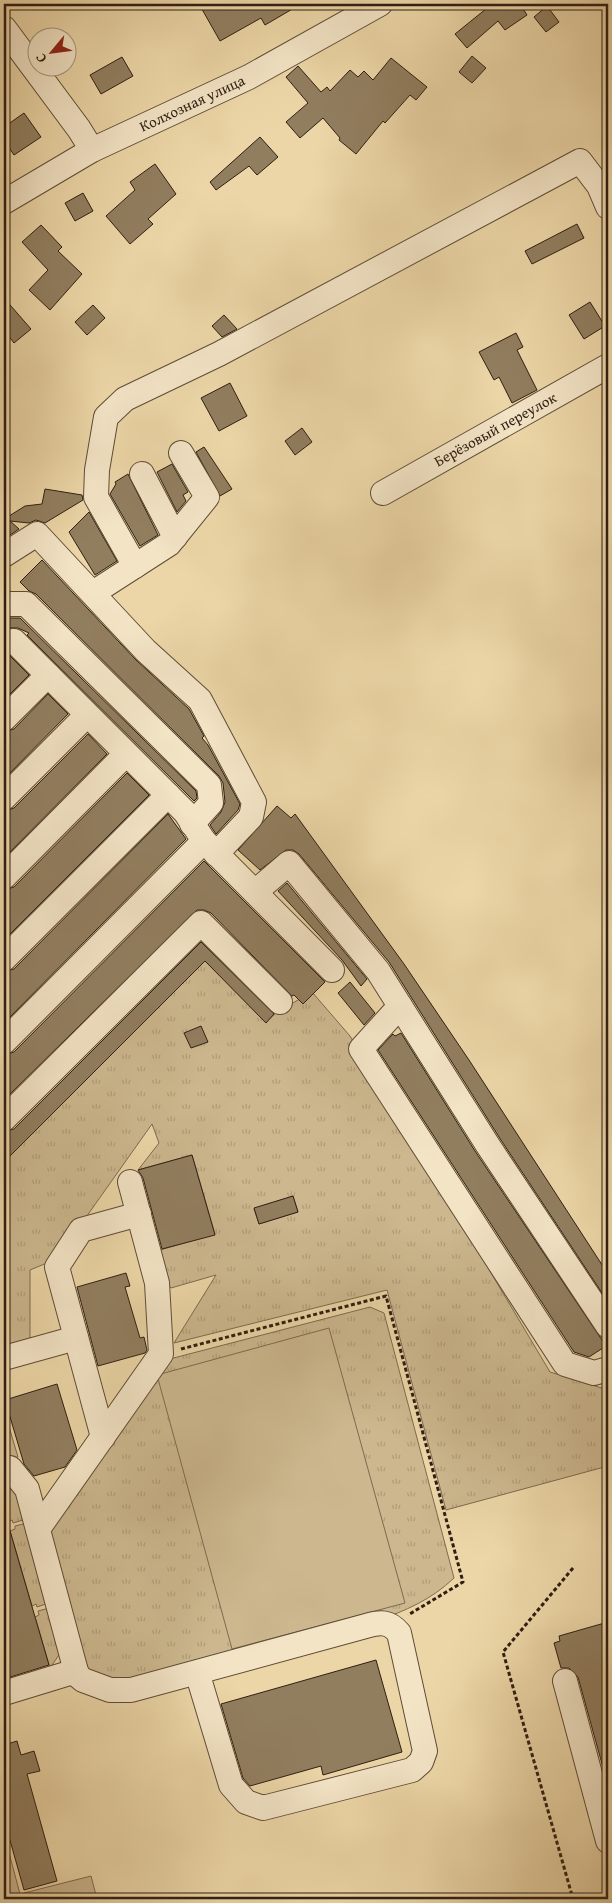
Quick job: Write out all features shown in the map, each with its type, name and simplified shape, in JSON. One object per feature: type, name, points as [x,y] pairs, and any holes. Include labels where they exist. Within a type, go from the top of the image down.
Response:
[{"type":"street","name":"Колхозная улица","points":[[4,202],[92,150],[249,77],[380,4]]},
{"type":"street","points":[[4,28],[79,129],[92,150]]},
{"type":"street","points":[[135,566],[96,497],[97,470],[106,417],[124,399],[219,354],[580,161],[599,186],[608,207]]},
{"type":"street","name":"Берёзовый переулок","points":[[383,493],[608,366]]},
{"type":"street","points":[[93,593],[169,544],[206,497],[182,453]]},
{"type":"street","points":[[142,474],[175,536]]},
{"type":"street","points":[[4,555],[37,534],[146,652],[200,700],[254,802],[251,817],[204,839],[4,1042]]},
{"type":"street","points":[[4,604],[26,604],[208,785],[211,803],[204,839]]},
{"type":"street","points":[[4,642],[14,641],[185,812],[204,839],[332,970]]},
{"type":"street","points":[[4,719],[48,675]]},
{"type":"street","points":[[4,798],[87,715]]},
{"type":"street","points":[[4,877],[126,754]]},
{"type":"street","points":[[4,959],[168,795]]},
{"type":"street","points":[[255,892],[289,863],[378,970],[487,1144],[608,1326]]},
{"type":"street","points":[[4,1119],[201,923],[280,1002]]},
{"type":"street","points":[[400,1006],[361,1048],[565,1364],[594,1373],[608,1369]]},
{"type":"street","points":[[38,1529],[161,1354],[157,1283],[130,1182]]},
{"type":"street","points":[[103,1438],[57,1267],[81,1230],[138,1214]]},
{"type":"street","points":[[4,1358],[76,1338]]},
{"type":"street","points":[[4,1467],[10,1468],[27,1489],[76,1675],[83,1680],[110,1690],[130,1690],[381,1622],[393,1625],[400,1633],[423,1742],[424,1752],[421,1762],[412,1770],[263,1808],[246,1802],[231,1785],[197,1672]]},
{"type":"street","points":[[4,1693],[76,1671]]},
{"type":"street","points":[[565,1681],[608,1840]]},
{"type":"path","points":[[161,1354],[386,1296],[463,1582],[393,1625]]},
{"type":"path","points":[[573,1568],[504,1652],[573,1899]]},
{"type":"green space","points":[[205,961],[266,1022],[277,1012],[312,992],[350,1036],[550,1372],[608,1390],[608,1466],[446,1510],[387,1290],[174,1343],[216,1275],[171,1288],[164,1279],[160,1250],[215,1234],[192,1155],[138,1170],[159,1143],[152,1124],[72,1237],[47,1263],[30,1270],[30,1345],[4,1355],[4,1162]],"holes":[[[293,1196],[298,1212],[259,1224],[254,1209]]]},
{"type":"green space","points":[[370,1307],[384,1313],[454,1578],[436,1593],[417,1604],[376,1621],[132,1683],[108,1679],[82,1666],[49,1545],[52,1524],[162,1361]]},
{"type":"green space","points":[[329,1328],[405,1603],[232,1649],[157,1375]]},
{"type":"green space","points":[[4,1410],[18,1457],[4,1461]]},
{"type":"green space","points":[[4,1477],[11,1481],[30,1518],[13,1523],[12,1520],[7,1522],[4,1510]]},
{"type":"green space","points":[[31,1522],[52,1602],[37,1607],[36,1604],[32,1606],[10,1531],[15,1529],[15,1526]]},
{"type":"green space","points":[[53,1607],[61,1652],[50,1668],[35,1617],[39,1615],[38,1611]]},
{"type":"green space","points":[[4,1834],[20,1894],[91,1876],[97,1899],[4,1899]]},
{"type":"building","points":[[199,4],[301,4],[265,25],[261,18],[220,41]]},
{"type":"building","points":[[492,4],[520,4],[527,15],[505,30],[498,21],[467,48],[455,34]]},
{"type":"building","points":[[547,6],[559,22],[546,32],[534,17]]},
{"type":"building","points":[[472,56],[486,68],[472,83],[459,72]]},
{"type":"building","points":[[122,57],[133,76],[101,94],[90,75]]},
{"type":"building","points":[[391,58],[427,87],[416,100],[410,95],[385,123],[383,121],[356,154],[339,140],[340,138],[323,118],[300,138],[286,122],[308,103],[286,77],[298,66],[321,92],[327,87],[330,91],[350,70],[358,77],[364,71],[373,80]]},
{"type":"building","points":[[24,113],[41,137],[14,155],[4,140],[4,127]]},
{"type":"building","points":[[260,137],[278,157],[257,175],[249,166],[216,190],[210,182]]},
{"type":"building","points":[[155,164],[176,194],[148,219],[153,224],[130,244],[106,216],[135,190],[130,182]]},
{"type":"building","points":[[83,193],[93,211],[75,221],[65,203]]},
{"type":"building","points":[[577,224],[584,238],[532,264],[525,251]]},
{"type":"building","points":[[41,225],[62,247],[58,251],[82,274],[50,310],[29,290],[48,270],[22,242]]},
{"type":"building","points":[[4,298],[31,329],[14,343],[4,330]]},
{"type":"building","points":[[590,302],[605,326],[584,339],[569,315]]},
{"type":"building","points":[[93,305],[105,318],[87,335],[75,322]]},
{"type":"building","points":[[224,315],[237,329],[222,337],[212,326]]},
{"type":"building","points":[[516,333],[523,347],[517,350],[537,390],[512,403],[499,377],[494,380],[479,352]]},
{"type":"building","points":[[230,383],[247,416],[219,431],[201,398]]},
{"type":"building","points":[[302,428],[312,442],[295,455],[285,441]]},
{"type":"building","points":[[204,447],[232,489],[220,496],[196,452]]},
{"type":"building","points":[[172,464],[188,492],[183,495],[186,501],[177,512],[157,472]]},
{"type":"building","points":[[128,474],[158,535],[140,546],[110,494],[116,484],[115,482]]},
{"type":"building","points":[[45,489],[82,495],[83,500],[45,523],[36,520],[29,523],[10,521],[19,529],[4,539],[4,515],[6,518],[25,506],[42,504]]},
{"type":"building","points":[[89,512],[117,561],[95,575],[69,532]]},
{"type":"building","points":[[42,560],[136,660],[189,709],[204,736],[202,738],[208,745],[240,804],[238,810],[216,834],[210,825],[221,812],[225,802],[223,783],[219,776],[36,594],[29,591],[20,582]]},
{"type":"building","points":[[4,618],[20,618],[196,791],[197,798],[194,801],[27,635],[29,633],[18,628],[4,628]]},
{"type":"building","points":[[9,655],[29,675],[4,700],[4,658]]},
{"type":"building","points":[[48,694],[68,714],[4,779],[4,732],[14,729]]},
{"type":"building","points":[[88,734],[107,754],[4,858],[4,811],[14,808]]},
{"type":"building","points":[[127,773],[149,795],[4,940],[4,890],[14,887]]},
{"type":"building","points":[[277,806],[291,818],[295,814],[404,964],[469,1060],[608,1274],[608,1302],[499,1137],[389,962],[299,854],[293,850],[286,850],[260,870],[238,850]]},
{"type":"building","points":[[168,814],[186,839],[4,1023],[4,972],[14,969]]},
{"type":"building","points":[[204,861],[325,982],[303,1004],[294,995],[292,996],[211,913],[197,910],[4,1100],[4,1055],[14,1052]]},
{"type":"building","points":[[287,883],[367,979],[361,986],[342,960],[278,891]]},
{"type":"building","points":[[201,942],[274,1014],[266,1023],[205,961],[4,1162],[4,1132],[14,1129]]},
{"type":"building","points":[[350,982],[375,1013],[364,1025],[338,993]]},
{"type":"building","points":[[201,1026],[208,1042],[191,1048],[184,1033]]},
{"type":"building","points":[[401,1033],[475,1151],[606,1346],[589,1357],[574,1352],[378,1050],[393,1034],[395,1036]]},
{"type":"building","points":[[192,1155],[215,1235],[162,1249],[143,1178],[138,1170]]},
{"type":"building","points":[[293,1196],[298,1212],[259,1224],[254,1208]]},
{"type":"building","points":[[126,1273],[130,1286],[125,1287],[140,1338],[144,1337],[147,1350],[145,1353],[98,1366],[77,1287]]},
{"type":"building","points":[[57,1384],[77,1450],[65,1467],[34,1476],[24,1464],[5,1400]]},
{"type":"building","points":[[4,1524],[8,1524],[49,1665],[4,1679]]},
{"type":"building","points":[[608,1622],[608,1771],[604,1771],[578,1677],[569,1668],[561,1668],[554,1643],[560,1641],[559,1636]]},
{"type":"building","points":[[376,1660],[402,1752],[323,1775],[321,1766],[250,1786],[243,1778],[221,1704]]},
{"type":"building","points":[[17,1741],[21,1755],[34,1751],[40,1771],[27,1774],[57,1881],[24,1890],[4,1819],[4,1745]]}]
